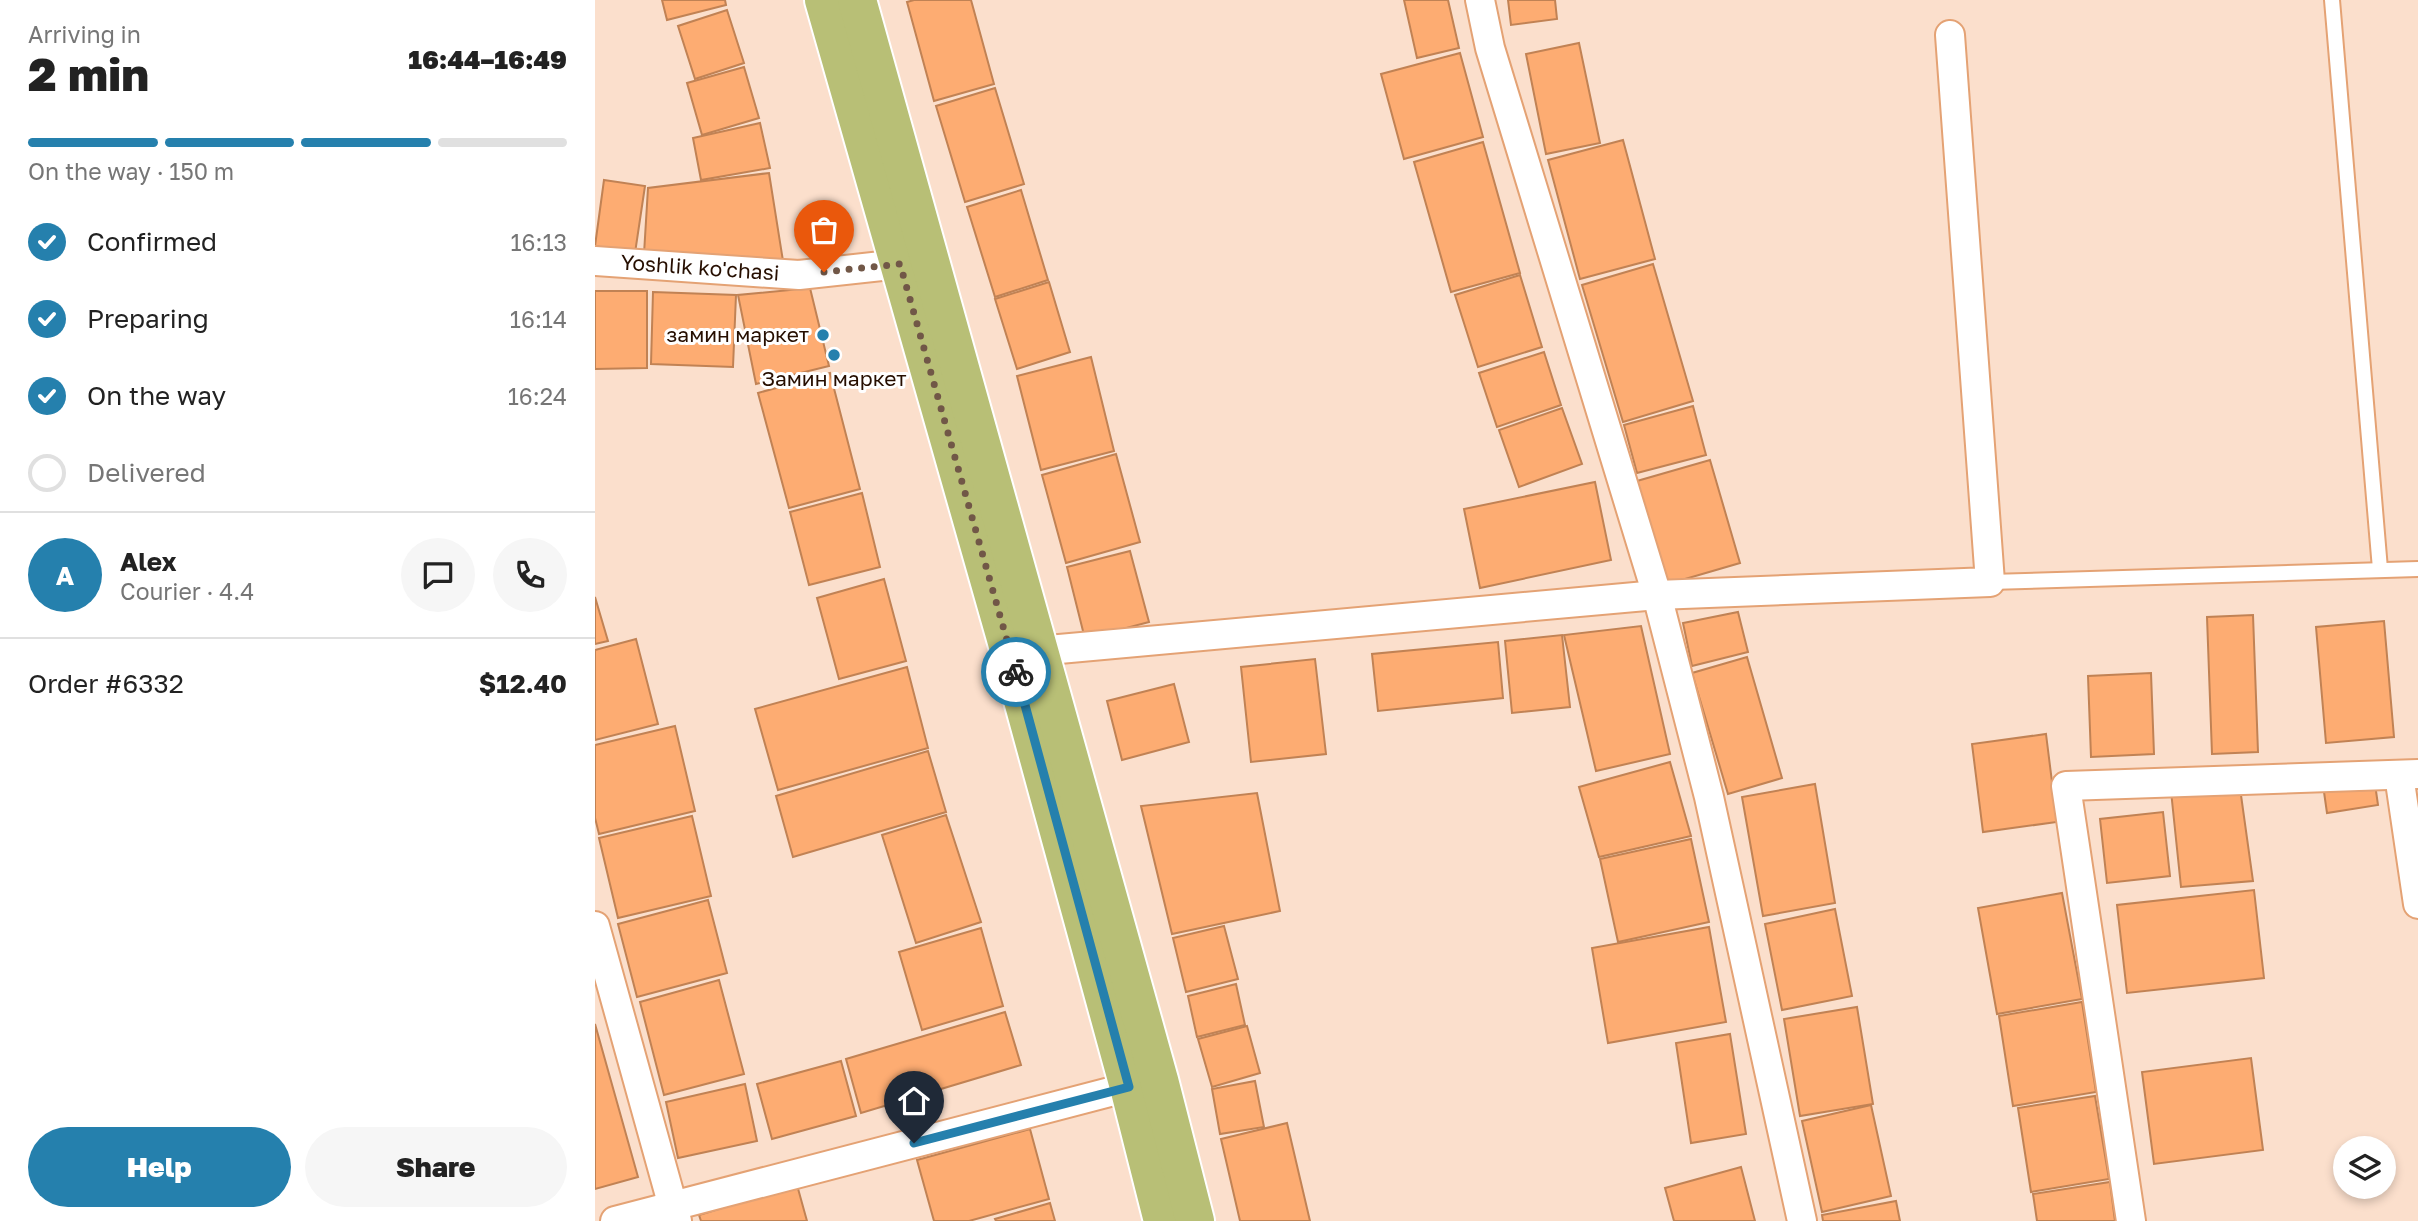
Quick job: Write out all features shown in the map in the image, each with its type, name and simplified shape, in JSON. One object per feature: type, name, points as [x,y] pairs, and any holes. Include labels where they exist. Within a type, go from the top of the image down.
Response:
[{"type":"main road","points":[[824,0],[914,260],[1037,651],[1159,1080],[1195,1221]]},
{"type":"main road","points":[[857,0],[914,260],[1009,649],[1163,1221]]},
{"type":"street","points":[[1480,0],[1490,48],[1657,595],[1709,797],[1802,1221]]},
{"type":"street","points":[[1037,651],[1657,595],[1990,582],[1950,35]]},
{"type":"street","name":"Yoshlik ko'chasi","points":[[595,261],[799,275],[914,260]]},
{"type":"street","points":[[2131,1221],[2066,786],[2408,775],[2418,904]]},
{"type":"street","points":[[595,926],[675,1214]]},
{"type":"street","points":[[615,1221],[675,1214],[1129,1087]]},
{"type":"lane","points":[[2332,0],[2380,569]]},
{"type":"lane","points":[[1990,582],[2418,569]]},
{"type":"building","points":[[662,0],[725,0],[726,5],[667,20]]},
{"type":"building","points":[[971,0],[994,84],[934,101],[907,2]]},
{"type":"building","points":[[1404,0],[1448,0],[1459,48],[1417,58]]},
{"type":"building","points":[[1508,0],[1555,0],[1557,19],[1511,25]]},
{"type":"building","points":[[727,10],[744,63],[695,79],[678,26]]},
{"type":"building","points":[[1579,43],[1600,143],[1546,154],[1526,54]]},
{"type":"building","points":[[1460,53],[1483,137],[1404,159],[1381,74]]},
{"type":"building","points":[[744,67],[759,118],[702,135],[687,83]]},
{"type":"building","points":[[995,88],[1024,184],[965,202],[936,106]]},
{"type":"building","points":[[760,123],[770,168],[701,180],[693,138]]},
{"type":"building","points":[[1623,140],[1655,259],[1580,279],[1548,160]]},
{"type":"building","points":[[1483,142],[1520,273],[1451,292],[1414,162]]},
{"type":"building","points":[[769,173],[783,261],[644,254],[648,188]]},
{"type":"building","points":[[604,180],[645,186],[635,253],[595,246]]},
{"type":"building","points":[[1021,190],[1048,280],[995,297],[967,207]]},
{"type":"building","points":[[1653,264],[1693,401],[1623,422],[1582,285]]},
{"type":"building","points":[[1520,275],[1542,347],[1478,367],[1455,295]]},
{"type":"building","points":[[1049,282],[1070,352],[1017,369],[995,299]]},
{"type":"building","points":[[810,288],[829,366],[756,384],[738,295]]},
{"type":"building","points":[[595,291],[647,291],[647,368],[595,369]]},
{"type":"building","points":[[653,292],[736,295],[733,367],[651,364]]},
{"type":"building","points":[[1544,352],[1561,405],[1497,427],[1479,373]]},
{"type":"building","points":[[1091,357],[1114,451],[1041,470],[1017,376]]},
{"type":"building","points":[[830,373],[860,489],[789,508],[758,393]]},
{"type":"building","points":[[1693,406],[1706,455],[1637,473],[1624,425]]},
{"type":"building","points":[[1562,408],[1582,464],[1519,487],[1499,430]]},
{"type":"building","points":[[1116,454],[1140,542],[1066,563],[1042,475]]},
{"type":"building","points":[[1710,460],[1740,563],[1668,584],[1637,481]]},
{"type":"building","points":[[1595,482],[1611,560],[1480,588],[1464,509]]},
{"type":"building","points":[[862,493],[880,567],[809,585],[790,512]]},
{"type":"building","points":[[1130,551],[1149,622],[1085,639],[1067,567]]},
{"type":"building","points":[[884,579],[906,661],[839,679],[817,598]]},
{"type":"building","points":[[595,597],[608,641],[595,644]]},
{"type":"building","points":[[1738,612],[1748,652],[1692,666],[1683,623]]},
{"type":"building","points":[[2253,615],[2258,752],[2212,754],[2207,617]]},
{"type":"building","points":[[2384,621],[2394,737],[2326,743],[2316,627]]},
{"type":"building","points":[[1641,626],[1670,754],[1596,771],[1564,635]]},
{"type":"building","points":[[1562,635],[1570,707],[1512,713],[1505,641]]},
{"type":"building","points":[[636,639],[658,724],[595,740],[595,650]]},
{"type":"building","points":[[1498,642],[1503,698],[1378,711],[1372,654]]},
{"type":"building","points":[[1747,657],[1782,778],[1728,794],[1692,673]]},
{"type":"building","points":[[1315,659],[1326,754],[1251,762],[1241,667]]},
{"type":"building","points":[[907,667],[928,748],[778,790],[755,709]]},
{"type":"building","points":[[2151,673],[2154,754],[2091,757],[2088,676]]},
{"type":"building","points":[[1174,684],[1189,742],[1122,760],[1107,701]]},
{"type":"building","points":[[675,726],[695,811],[599,834],[595,818],[595,745]]},
{"type":"building","points":[[2046,734],[2057,822],[1983,832],[1972,744]]},
{"type":"building","points":[[928,751],[946,812],[793,857],[776,796]]},
{"type":"building","points":[[1670,762],[1691,836],[1599,857],[1579,787]]},
{"type":"building","points":[[2374,777],[2378,805],[2327,813],[2323,785]]},
{"type":"building","points":[[1815,784],[1835,903],[1763,916],[1742,797]]},
{"type":"building","points":[[2240,788],[2253,881],[2181,887],[2171,791]]},
{"type":"building","points":[[1257,793],[1280,911],[1172,934],[1141,806]]},
{"type":"building","points":[[2163,812],[2170,876],[2107,883],[2100,819]]},
{"type":"building","points":[[946,815],[981,922],[916,943],[882,835]]},
{"type":"building","points":[[692,816],[711,896],[618,918],[599,838]]},
{"type":"building","points":[[1691,839],[1709,922],[1618,942],[1600,859]]},
{"type":"building","points":[[2254,890],[2264,978],[2127,993],[2117,905]]},
{"type":"building","points":[[2062,893],[2082,999],[1997,1014],[1978,908]]},
{"type":"building","points":[[708,900],[727,973],[637,997],[618,924]]},
{"type":"building","points":[[1835,909],[1852,996],[1782,1010],[1765,924]]},
{"type":"building","points":[[1224,926],[1238,979],[1186,992],[1173,938]]},
{"type":"building","points":[[1709,927],[1726,1022],[1608,1043],[1592,948]]},
{"type":"building","points":[[981,928],[1003,1006],[922,1030],[899,952]]},
{"type":"building","points":[[719,980],[744,1074],[664,1095],[640,1002]]},
{"type":"building","points":[[1236,984],[1245,1025],[1197,1037],[1188,996]]},
{"type":"building","points":[[2082,1002],[2096,1092],[2013,1106],[1999,1016]]},
{"type":"building","points":[[1857,1007],[1873,1104],[1800,1116],[1784,1019]]},
{"type":"building","points":[[1005,1012],[1021,1065],[861,1113],[846,1059]]},
{"type":"building","points":[[595,1024],[638,1177],[595,1189]]},
{"type":"building","points":[[1247,1026],[1260,1073],[1212,1087],[1198,1039]]},
{"type":"building","points":[[1730,1034],[1746,1134],[1691,1143],[1676,1043]]},
{"type":"building","points":[[2251,1058],[2263,1150],[2154,1164],[2142,1072]]},
{"type":"building","points":[[841,1061],[856,1116],[772,1139],[757,1084]]},
{"type":"building","points":[[1255,1081],[1264,1127],[1220,1134],[1212,1089]]},
{"type":"building","points":[[745,1084],[757,1141],[678,1158],[666,1102]]},
{"type":"building","points":[[2095,1096],[2109,1179],[2031,1192],[2018,1108]]},
{"type":"building","points":[[1871,1105],[1891,1196],[1822,1212],[1802,1121]]},
{"type":"building","points":[[1287,1123],[1310,1221],[1240,1221],[1221,1139]]},
{"type":"building","points":[[1030,1129],[1049,1199],[969,1221],[934,1221],[917,1160]]},
{"type":"building","points":[[1741,1167],[1755,1221],[1674,1221],[1665,1188]]},
{"type":"building","points":[[2110,1182],[2115,1221],[2037,1221],[2033,1194]]},
{"type":"building","points":[[797,1185],[807,1221],[701,1221],[699,1215]]},
{"type":"building","points":[[1896,1201],[1900,1221],[1823,1221],[1822,1215]]},
{"type":"building","points":[[1050,1203],[1055,1221],[995,1219]]},
{"type":"way so far","points":[[824,272],[900,264],[1016,672]]},
{"type":"place","name":"замин маркет","points":[[823,335]]},
{"type":"place","name":"Замин маркет","points":[[834,355]]},
{"type":"route","points":[[914,1143],[1129,1087],[1016,672]]}]
